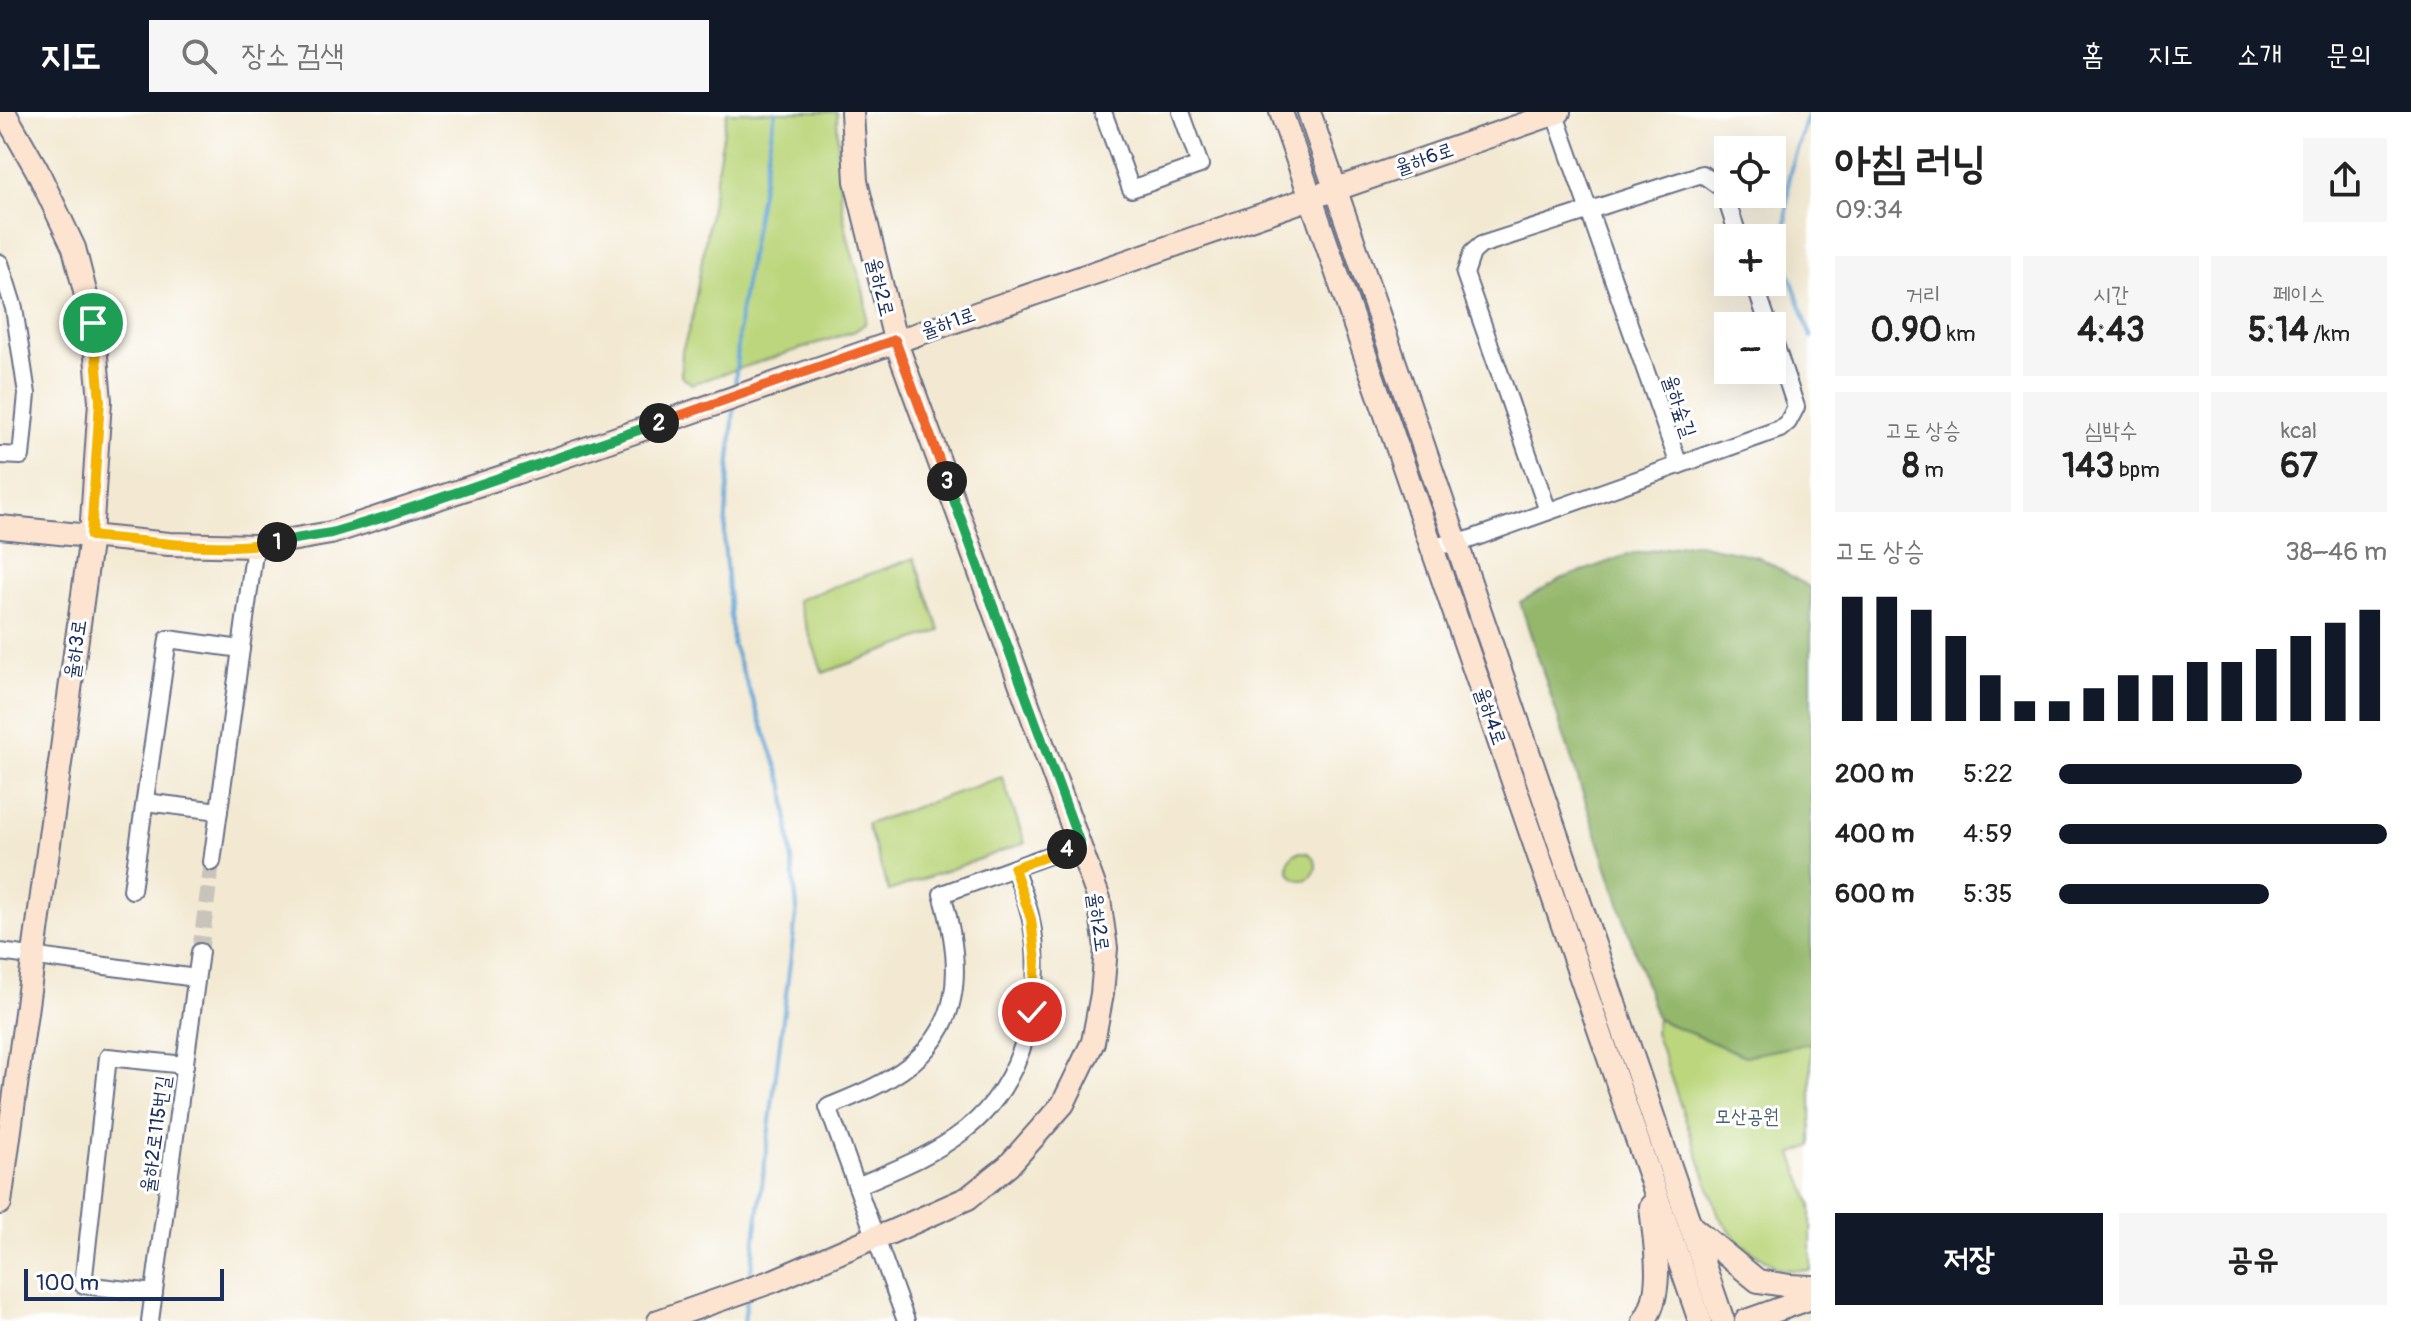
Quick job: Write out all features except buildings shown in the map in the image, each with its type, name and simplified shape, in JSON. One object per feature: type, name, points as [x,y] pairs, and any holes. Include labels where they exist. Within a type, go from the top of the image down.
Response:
[{"type":"street","name":"율하2로","points":[[659,1321],[773,1281],[968,1198],[1008,1166],[1063,1104],[1093,1042],[1102,994],[1106,948],[1099,899],[895,340],[856,181],[852,112]]},
{"type":"street","points":[[1103,112],[1131,189],[1200,165],[1181,112]]},
{"type":"street","name":"율하4로","points":[[1281,112],[1700,1321]]},
{"type":"street","name":"율하4로","points":[[1309,112],[1723,1321]]},
{"type":"street","name":"율하6로","points":[[1335,189],[1556,113]]},
{"type":"street","name":"율하숲길","points":[[1431,545],[1457,544],[1679,465],[1556,113]]},
{"type":"street","name":"율하3로","points":[[0,1203],[91,536],[100,401],[93,323],[74,248],[37,170],[3,115]]},
{"type":"street","points":[[1548,511],[1465,274],[1472,253],[1481,245],[1702,174],[1723,189],[1734,224]]},
{"type":"street","name":"율하1로","points":[[0,527],[169,544],[255,546],[331,533],[1335,189]]},
{"type":"street","points":[[0,263],[7,309],[27,394],[21,456],[0,455]]},
{"type":"street","points":[[1679,465],[1780,429],[1796,407],[1786,376]]},
{"type":"street","points":[[212,862],[255,546]]},
{"type":"street","points":[[132,890],[168,639],[241,649]]},
{"type":"street","points":[[145,802],[219,811]]},
{"type":"street","points":[[906,1321],[828,1107],[888,1080],[910,1066],[930,1046],[944,1024],[956,981],[954,940],[942,894],[1080,844]]},
{"type":"street","points":[[857,1186],[929,1155],[967,1129],[998,1095],[1017,1062],[1032,1012],[1036,961],[1031,919],[1014,868]]},
{"type":"street","points":[[0,952],[196,978]]},
{"type":"street","name":"율하2로115번길","points":[[150,1321],[200,952]]},
{"type":"street","points":[[154,1293],[83,1285],[108,1057],[185,1065]]},
{"type":"street","points":[[1644,1321],[1655,1289],[1656,1253],[1647,1169]]},
{"type":"street","points":[[1691,1226],[1758,1281],[1811,1287]]},
{"type":"street","points":[[1746,1321],[1811,1298]]},
{"type":"green space","points":[[727,112],[837,112],[842,207],[863,291],[865,324],[855,331],[692,384],[681,376],[682,351],[692,319]]},
{"type":"green space","points":[[1693,543],[1759,557],[1811,588],[1811,1043],[1745,1056],[1657,1019],[1520,602],[1561,579],[1627,555]]},
{"type":"green space","points":[[914,558],[940,631],[823,673],[797,600]]},
{"type":"green space","points":[[1002,777],[1025,843],[889,891],[867,824]]},
{"type":"green space","points":[[1302,852],[1312,856],[1316,866],[1312,876],[1302,880],[1292,876],[1288,866],[1292,856]]},
{"type":"green space","name":"모산공원","points":[[1657,1019],[1745,1056],[1811,1043],[1811,1146],[1792,1154],[1811,1204],[1811,1271],[1779,1269],[1737,1241],[1719,1216],[1655,1032]]},
{"type":"waterway","points":[[735,388],[740,313],[775,112]]},
{"type":"waterway","points":[[1809,112],[1789,175],[1784,258],[1811,337]]},
{"type":"waterway","points":[[734,405],[724,543],[733,645],[784,786],[797,908],[750,1279]]},
{"type":"waterway","points":[[744,1321],[747,1300]]},
{"type":"tunnel","points":[[200,952],[212,862]]},
{"type":"route","points":[[93,323],[100,401],[91,536],[169,544],[255,546],[331,533],[388,516],[895,340],[1080,844],[1014,868],[1031,919],[1036,961],[1032,1012]]}]
